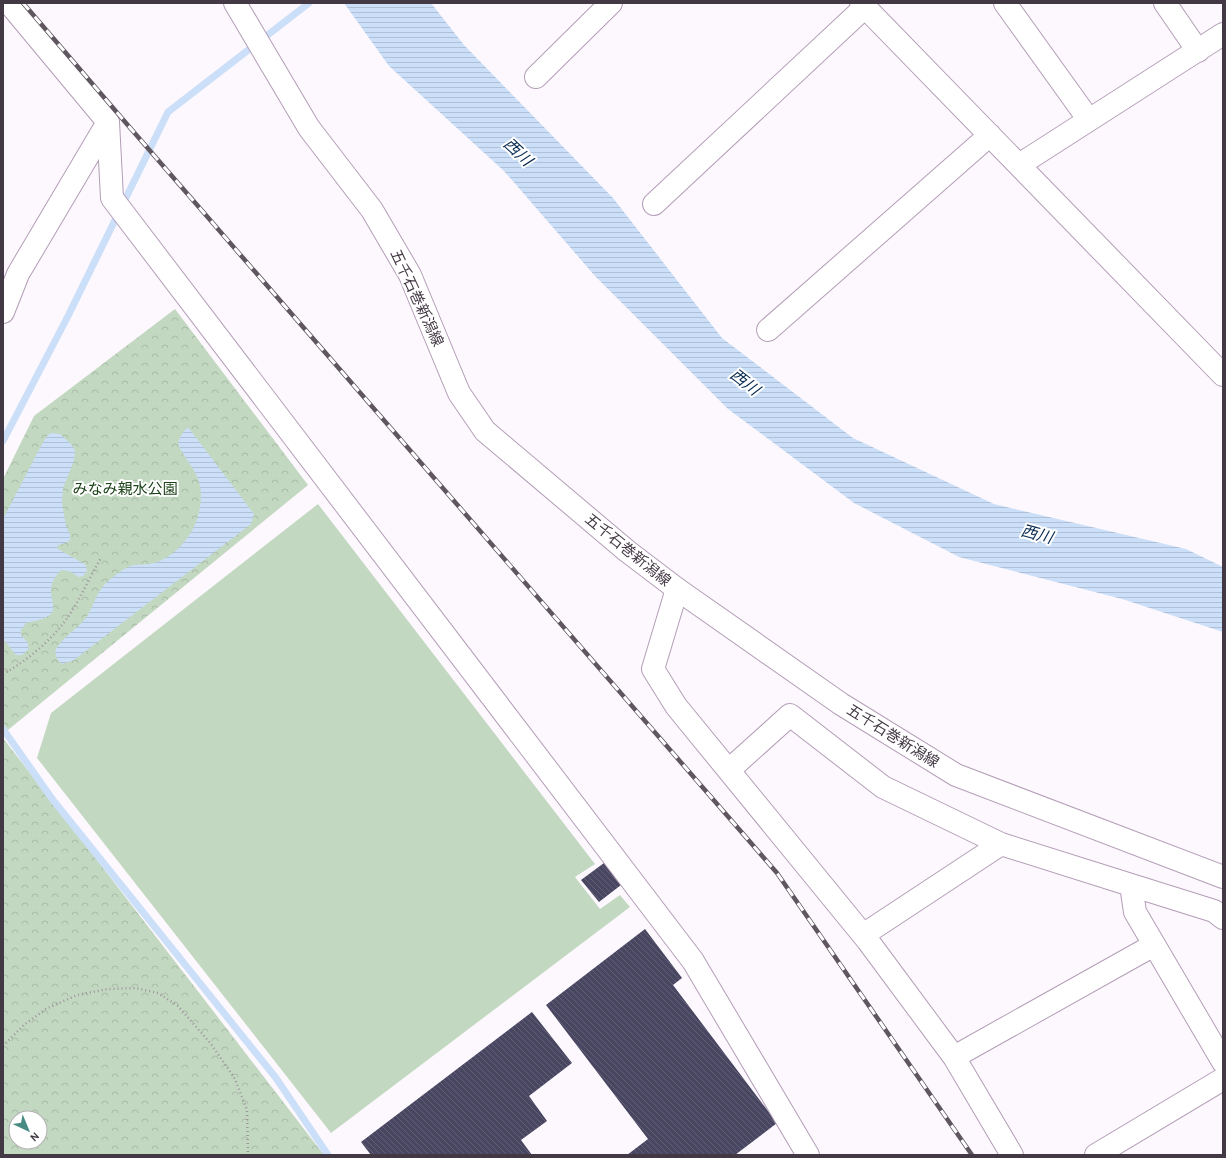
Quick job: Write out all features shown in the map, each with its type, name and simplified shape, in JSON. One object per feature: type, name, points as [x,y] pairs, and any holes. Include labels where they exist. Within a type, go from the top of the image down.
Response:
[{"type":"street","points":[[9,3],[108,122],[112,198],[693,961],[808,1155]]},
{"type":"street","name":"五千石巻新潟線","points":[[235,3],[309,128],[376,217],[410,276],[459,393],[485,431],[627,551],[677,589],[841,704],[956,775],[1223,877]]},
{"type":"street","points":[[536,77],[611,3]]},
{"type":"street","points":[[1005,3],[1089,120]]},
{"type":"street","points":[[1165,3],[1198,50]]},
{"type":"street","points":[[654,204],[863,5],[1223,375]]},
{"type":"street","points":[[1019,165],[1223,34]]},
{"type":"street","points":[[3,312],[18,274],[108,122]]},
{"type":"street","points":[[768,330],[990,135]]},
{"type":"street","points":[[677,589],[653,669],[676,706],[864,935],[954,1057],[1012,1155]]},
{"type":"street","points":[[729,770],[790,715],[883,787],[1001,844],[1214,911],[1223,918]]},
{"type":"street","points":[[864,935],[1001,844]]},
{"type":"street","points":[[1131,884],[1135,912],[1223,1062]]},
{"type":"street","points":[[954,1057],[1154,945]]},
{"type":"street","points":[[1096,1155],[1223,1079]]},
{"type":"path","points":[[3,674],[19,665],[43,645],[67,618],[101,558]]},
{"type":"path","points":[[3,1046],[25,1024],[46,1010],[76,995],[108,988],[135,988],[158,993],[178,1006],[210,1044],[235,1079],[247,1110],[248,1155]]},
{"type":"green space","name":"みなみ親水公園","points":[[175,309],[308,485],[3,734],[3,479],[34,416]]},
{"type":"green space","points":[[318,504],[595,864],[575,877],[600,909],[620,895],[630,907],[331,1133],[37,758],[51,713]]},
{"type":"green space","points":[[3,738],[324,1155],[3,1155]]},
{"type":"water","name":"西川","points":[[344,3],[431,3],[464,45],[613,198],[722,338],[853,438],[994,504],[1186,549],[1223,567],[1223,632],[1122,599],[959,557],[854,503],[728,409],[595,276],[504,171],[389,66]]},
{"type":"water","points":[[188,427],[254,514],[251,524],[74,660],[62,664],[57,659],[55,651],[58,646],[86,618],[104,585],[128,567],[156,563],[170,555],[179,548],[192,530],[200,509],[200,486],[196,474],[178,443],[181,435]]},
{"type":"water","points":[[51,433],[60,434],[72,445],[75,451],[74,461],[63,488],[62,504],[70,540],[57,546],[58,549],[86,565],[87,571],[83,576],[79,577],[69,571],[61,570],[54,578],[51,589],[53,605],[52,612],[42,619],[26,623],[21,630],[21,635],[28,643],[28,650],[22,655],[16,655],[3,639],[3,519],[42,444]]},
{"type":"building","points":[[604,863],[621,885],[599,902],[581,880]]},
{"type":"building","points":[[645,929],[682,978],[673,985],[777,1123],[735,1155],[627,1155],[648,1139],[546,1005]]},
{"type":"building","points":[[532,1012],[572,1063],[529,1096],[547,1121],[521,1140],[532,1155],[371,1155],[361,1142]]},
{"type":"waterway","points":[[3,441],[68,316],[168,112],[309,3]]},
{"type":"waterway","points":[[3,729],[53,800],[276,1078],[328,1155]]},
{"type":"railway","points":[[23,3],[777,873],[972,1155]]}]
